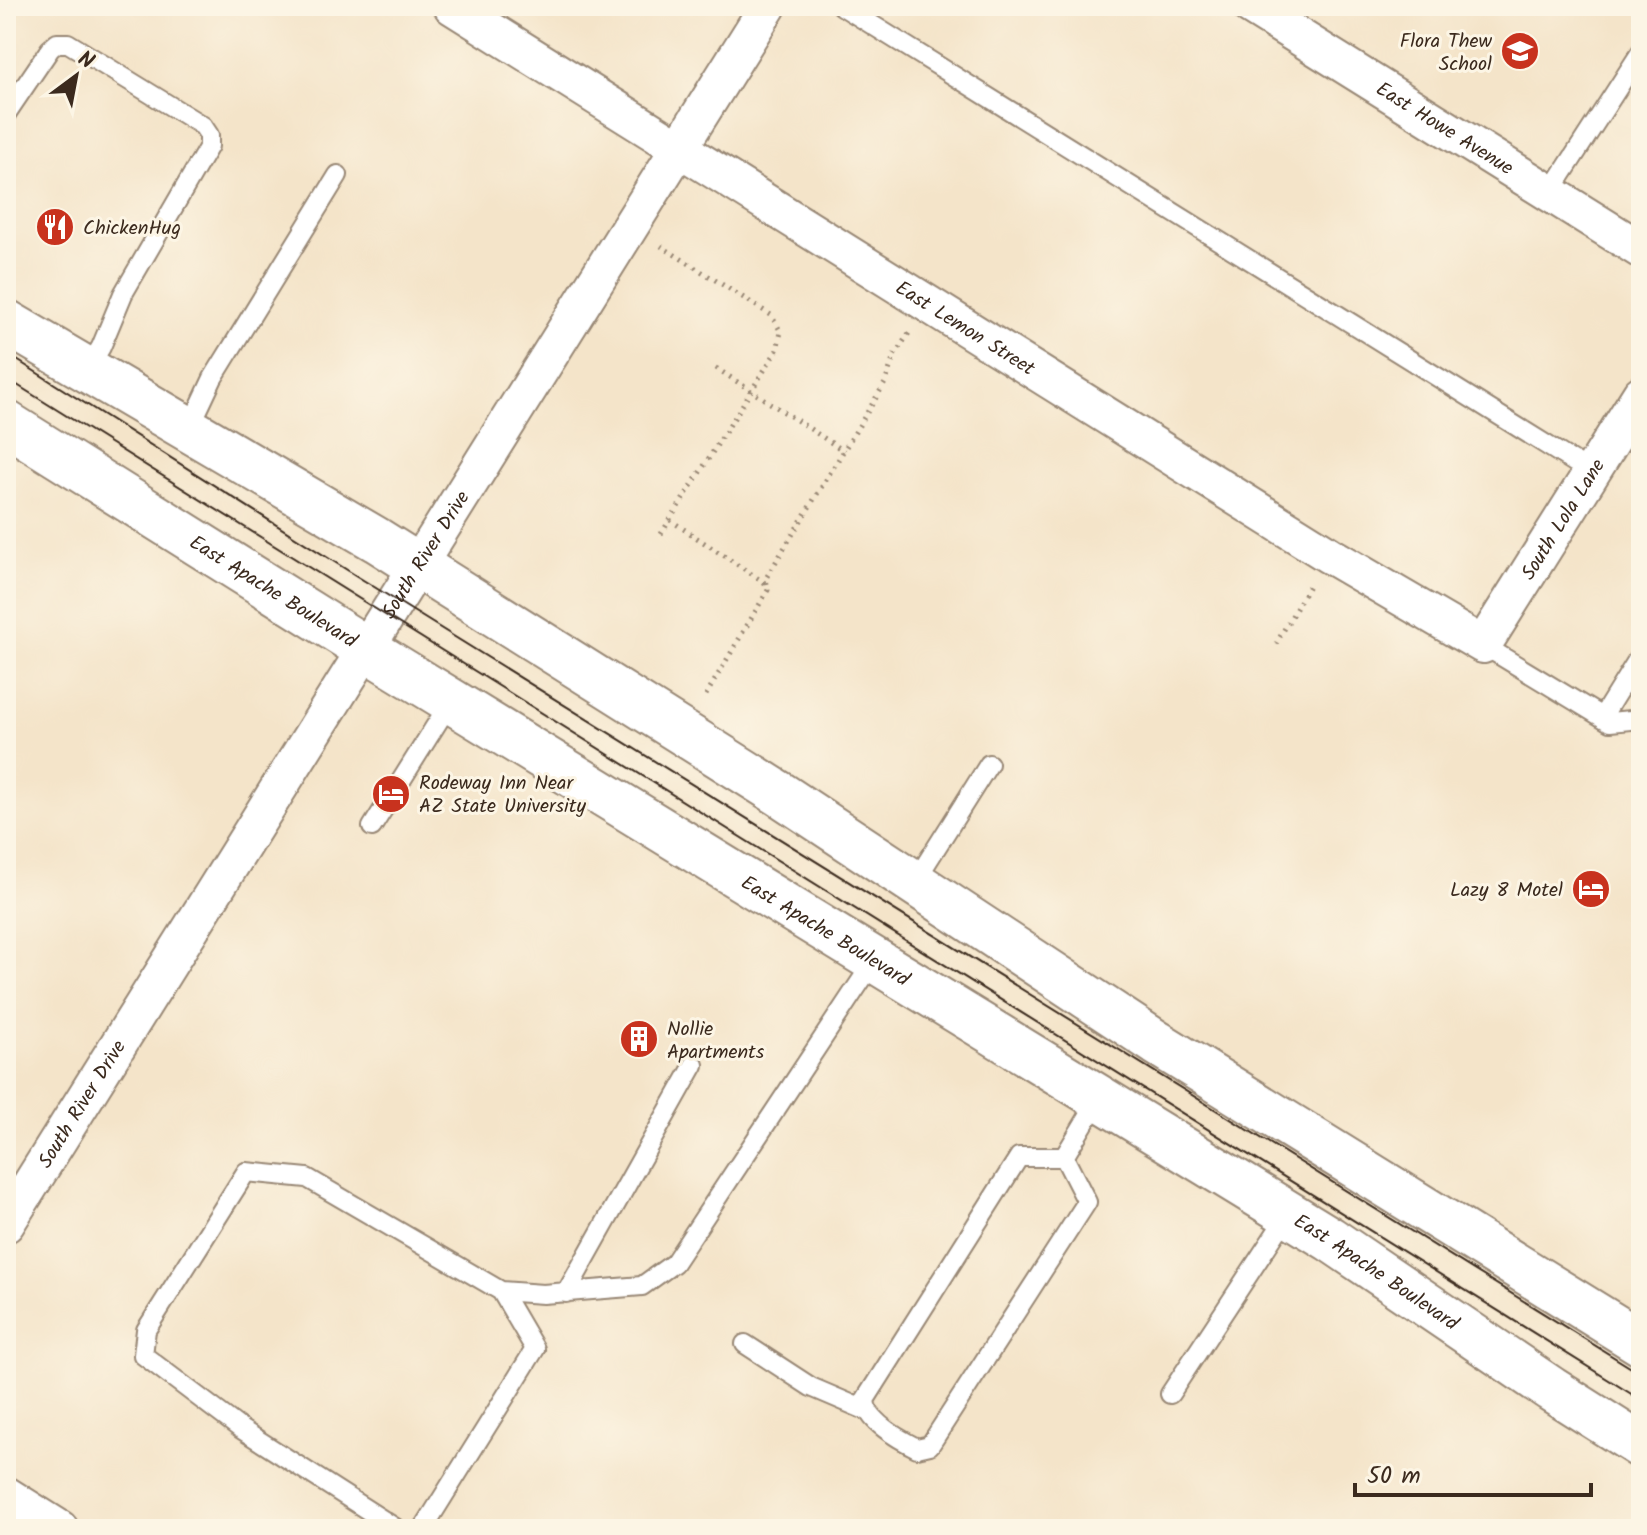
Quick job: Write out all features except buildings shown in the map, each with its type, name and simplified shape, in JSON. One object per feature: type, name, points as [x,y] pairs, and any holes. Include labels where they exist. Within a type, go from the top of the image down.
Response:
[{"type":"main road","points":[[6,322],[418,566],[770,787],[1157,1043],[1641,1343]]},
{"type":"main road","name":"East Apache Boulevard","points":[[6,423],[368,650],[1289,1213],[1641,1446]]},
{"type":"street","name":"East Lemon Street","points":[[452,6],[1329,555],[1483,645]]},
{"type":"street","name":"South River Drive","points":[[6,1224],[368,650],[768,6]]},
{"type":"street","name":"East Howe Avenue","points":[[1250,6],[1641,250]]},
{"type":"street","name":"South Lola Lane","points":[[1483,645],[1641,394]]},
{"type":"street","points":[[6,1495],[60,1529]]},
{"type":"lane","points":[[842,6],[1590,472]]},
{"type":"lane","points":[[6,114],[50,49],[57,43],[68,43],[203,126],[209,135],[209,146],[123,294],[101,347],[86,372]]},
{"type":"lane","points":[[1550,193],[1641,52]]},
{"type":"lane","points":[[188,431],[213,378],[338,175]]},
{"type":"lane","points":[[1483,645],[1602,717],[1620,724],[1641,719]]},
{"type":"lane","points":[[1602,717],[1641,654]]},
{"type":"lane","points":[[372,827],[451,701]]},
{"type":"lane","points":[[914,883],[989,764]]},
{"type":"lane","points":[[397,1529],[241,1429],[143,1355],[146,1330],[246,1172],[307,1178],[501,1291],[566,1293],[642,1286],[674,1263],[876,958]]},
{"type":"lane","points":[[566,1293],[694,1065]]},
{"type":"lane","points":[[1064,1157],[1100,1097]]},
{"type":"lane","points":[[865,1410],[868,1394],[1019,1157],[1064,1157]]},
{"type":"lane","points":[[745,1344],[811,1387],[865,1410],[909,1444],[923,1448],[930,1445],[1087,1202],[1064,1157]]},
{"type":"lane","points":[[1170,1394],[1289,1213]]},
{"type":"lane","points":[[423,1529],[535,1349],[501,1291]]},
{"type":"path","points":[[661,246],[771,315],[781,332],[777,350],[661,534]]},
{"type":"path","points":[[706,695],[768,590],[766,578],[885,383],[894,356],[914,326]]},
{"type":"path","points":[[716,368],[844,451]]},
{"type":"path","points":[[670,520],[768,585]]},
{"type":"path","points":[[1276,644],[1310,582]]},
{"type":"tram line","points":[[6,353],[355,575],[1641,1374]]},
{"type":"tram line","points":[[6,378],[1641,1400]]},
{"type":"place","name":"Flora Thew School","points":[[1520,51]]},
{"type":"place","name":"ChickenHug","points":[[55,227]]},
{"type":"place","name":"Rodeway Inn Near AZ State University","points":[[391,794]]},
{"type":"place","name":"Lazy 8 Motel","points":[[1591,889]]},
{"type":"place","name":"Nollie Apartments","points":[[639,1039]]}]
